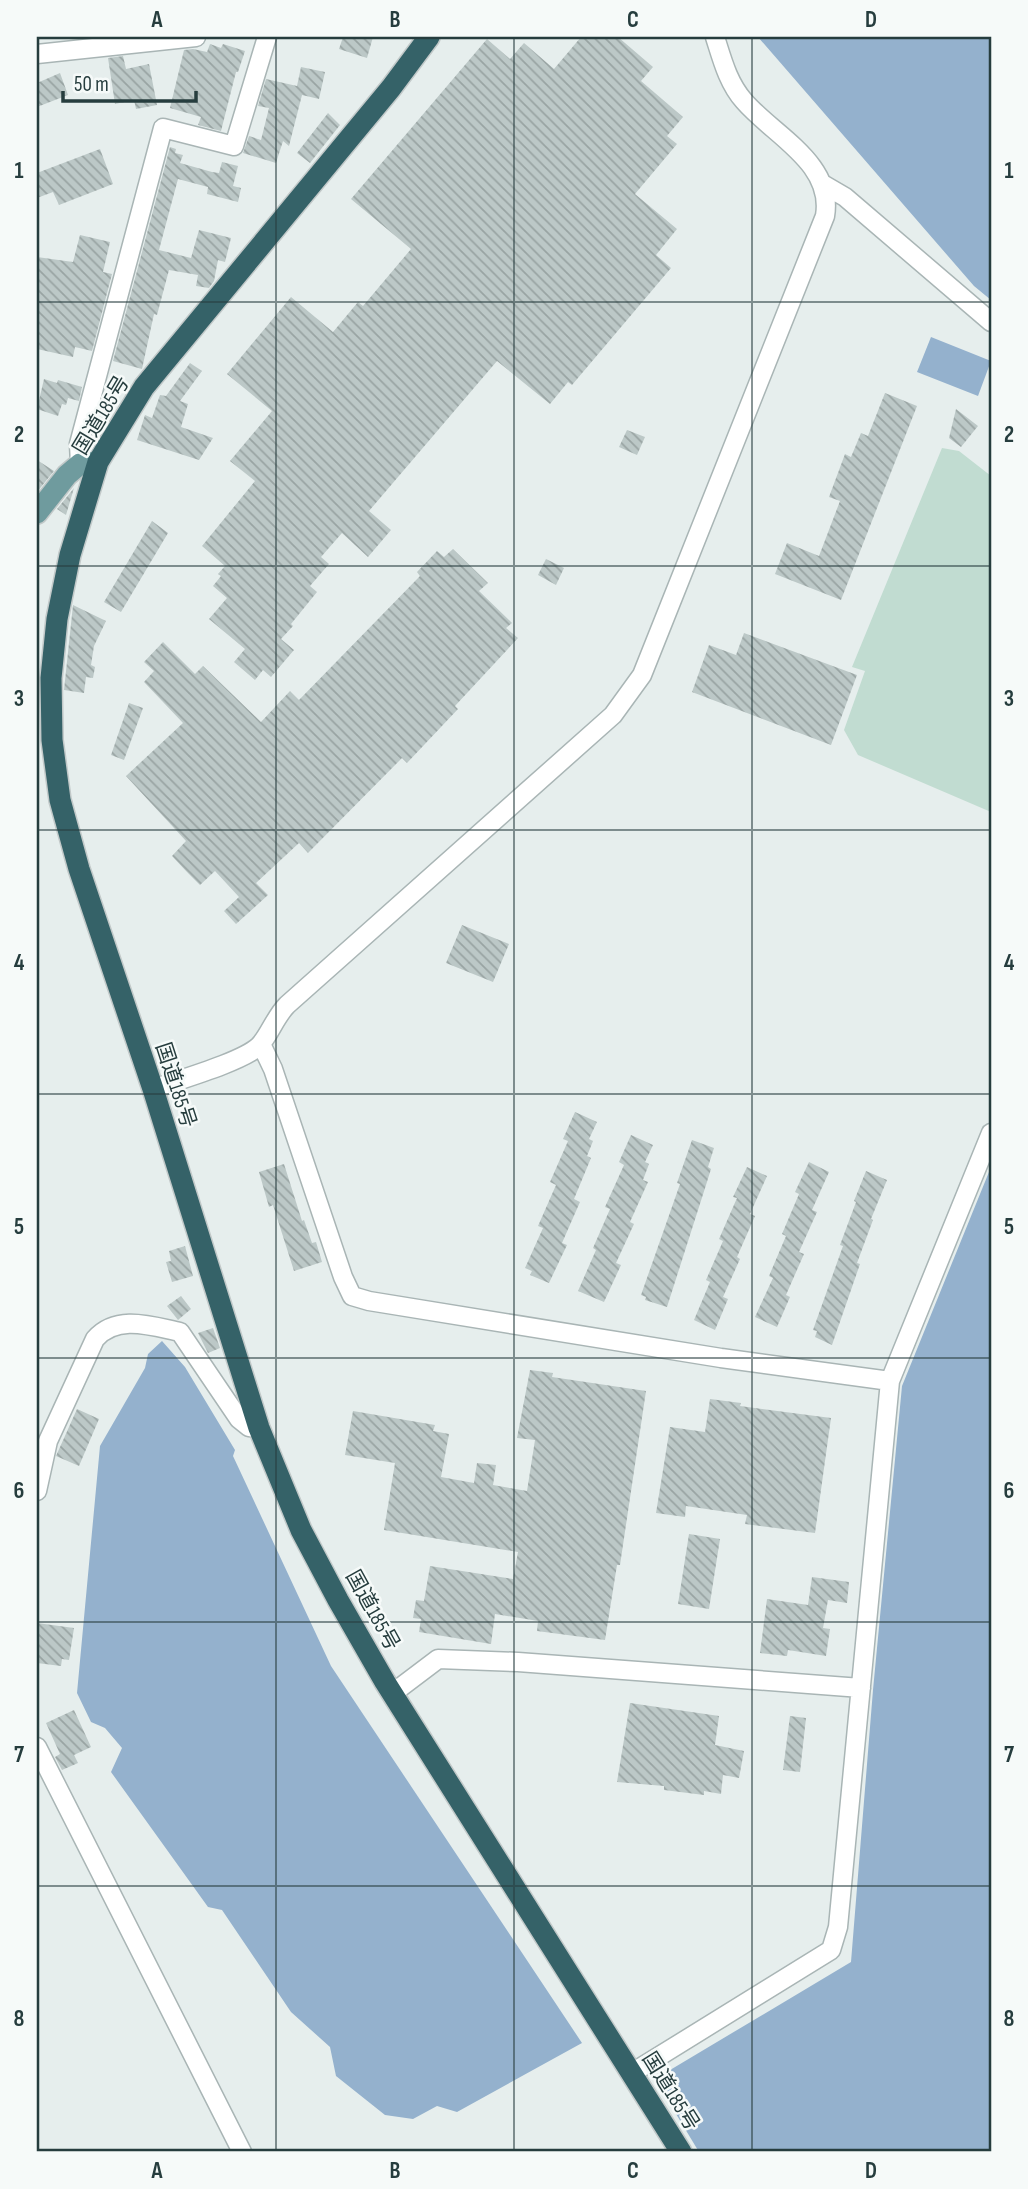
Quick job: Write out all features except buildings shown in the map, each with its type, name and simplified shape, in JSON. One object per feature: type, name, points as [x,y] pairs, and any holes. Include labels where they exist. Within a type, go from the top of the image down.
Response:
[{"type":"highway","name":"国道185号","points":[[429,37],[391,88],[144,387],[89,463],[57,620],[51,678],[52,740],[60,800],[79,869],[153,1089],[259,1428],[301,1530],[338,1600],[393,1693],[681,2152]]},
{"type":"main road","points":[[37,513],[67,475],[89,463]]},
{"type":"street","points":[[37,54],[196,37]]},
{"type":"street","points":[[89,463],[79,444],[163,128],[234,146],[267,37]]},
{"type":"street","points":[[153,1089],[247,1055],[261,1044],[277,1015],[287,1005],[613,715],[642,675],[825,216],[827,202],[821,183],[809,162],[742,100],[727,76],[715,37]]},
{"type":"street","points":[[821,183],[845,197],[991,322]]},
{"type":"street","points":[[261,1044],[273,1069],[343,1278],[352,1296],[369,1301],[721,1358],[890,1381]]},
{"type":"street","points":[[632,2073],[831,1950],[838,1927],[890,1381],[991,1133]]},
{"type":"street","points":[[37,1491],[48,1441],[95,1339],[104,1329],[112,1326],[135,1323],[180,1332],[239,1419],[249,1427],[259,1428]]},
{"type":"street","points":[[393,1693],[439,1659],[518,1662],[861,1688]]},
{"type":"street","points":[[37,1747],[242,2152]]},
{"type":"green space","points":[[942,448],[959,451],[991,476],[991,812],[858,755],[844,730],[865,671],[852,667]]},
{"type":"water","points":[[758,37],[991,37],[991,300],[974,286]]},
{"type":"water","points":[[931,337],[991,361],[978,396],[917,372]]},
{"type":"water","points":[[991,1167],[991,2152],[699,2152],[655,2079],[851,1962],[902,1386]]},
{"type":"water","points":[[162,1341],[185,1367],[235,1450],[233,1456],[331,1666],[582,2043],[457,2112],[437,2106],[413,2119],[385,2115],[336,2076],[330,2047],[291,2012],[222,1910],[208,1907],[111,1772],[122,1748],[105,1728],[91,1722],[77,1693],[100,1446],[145,1368],[148,1354]]}]
